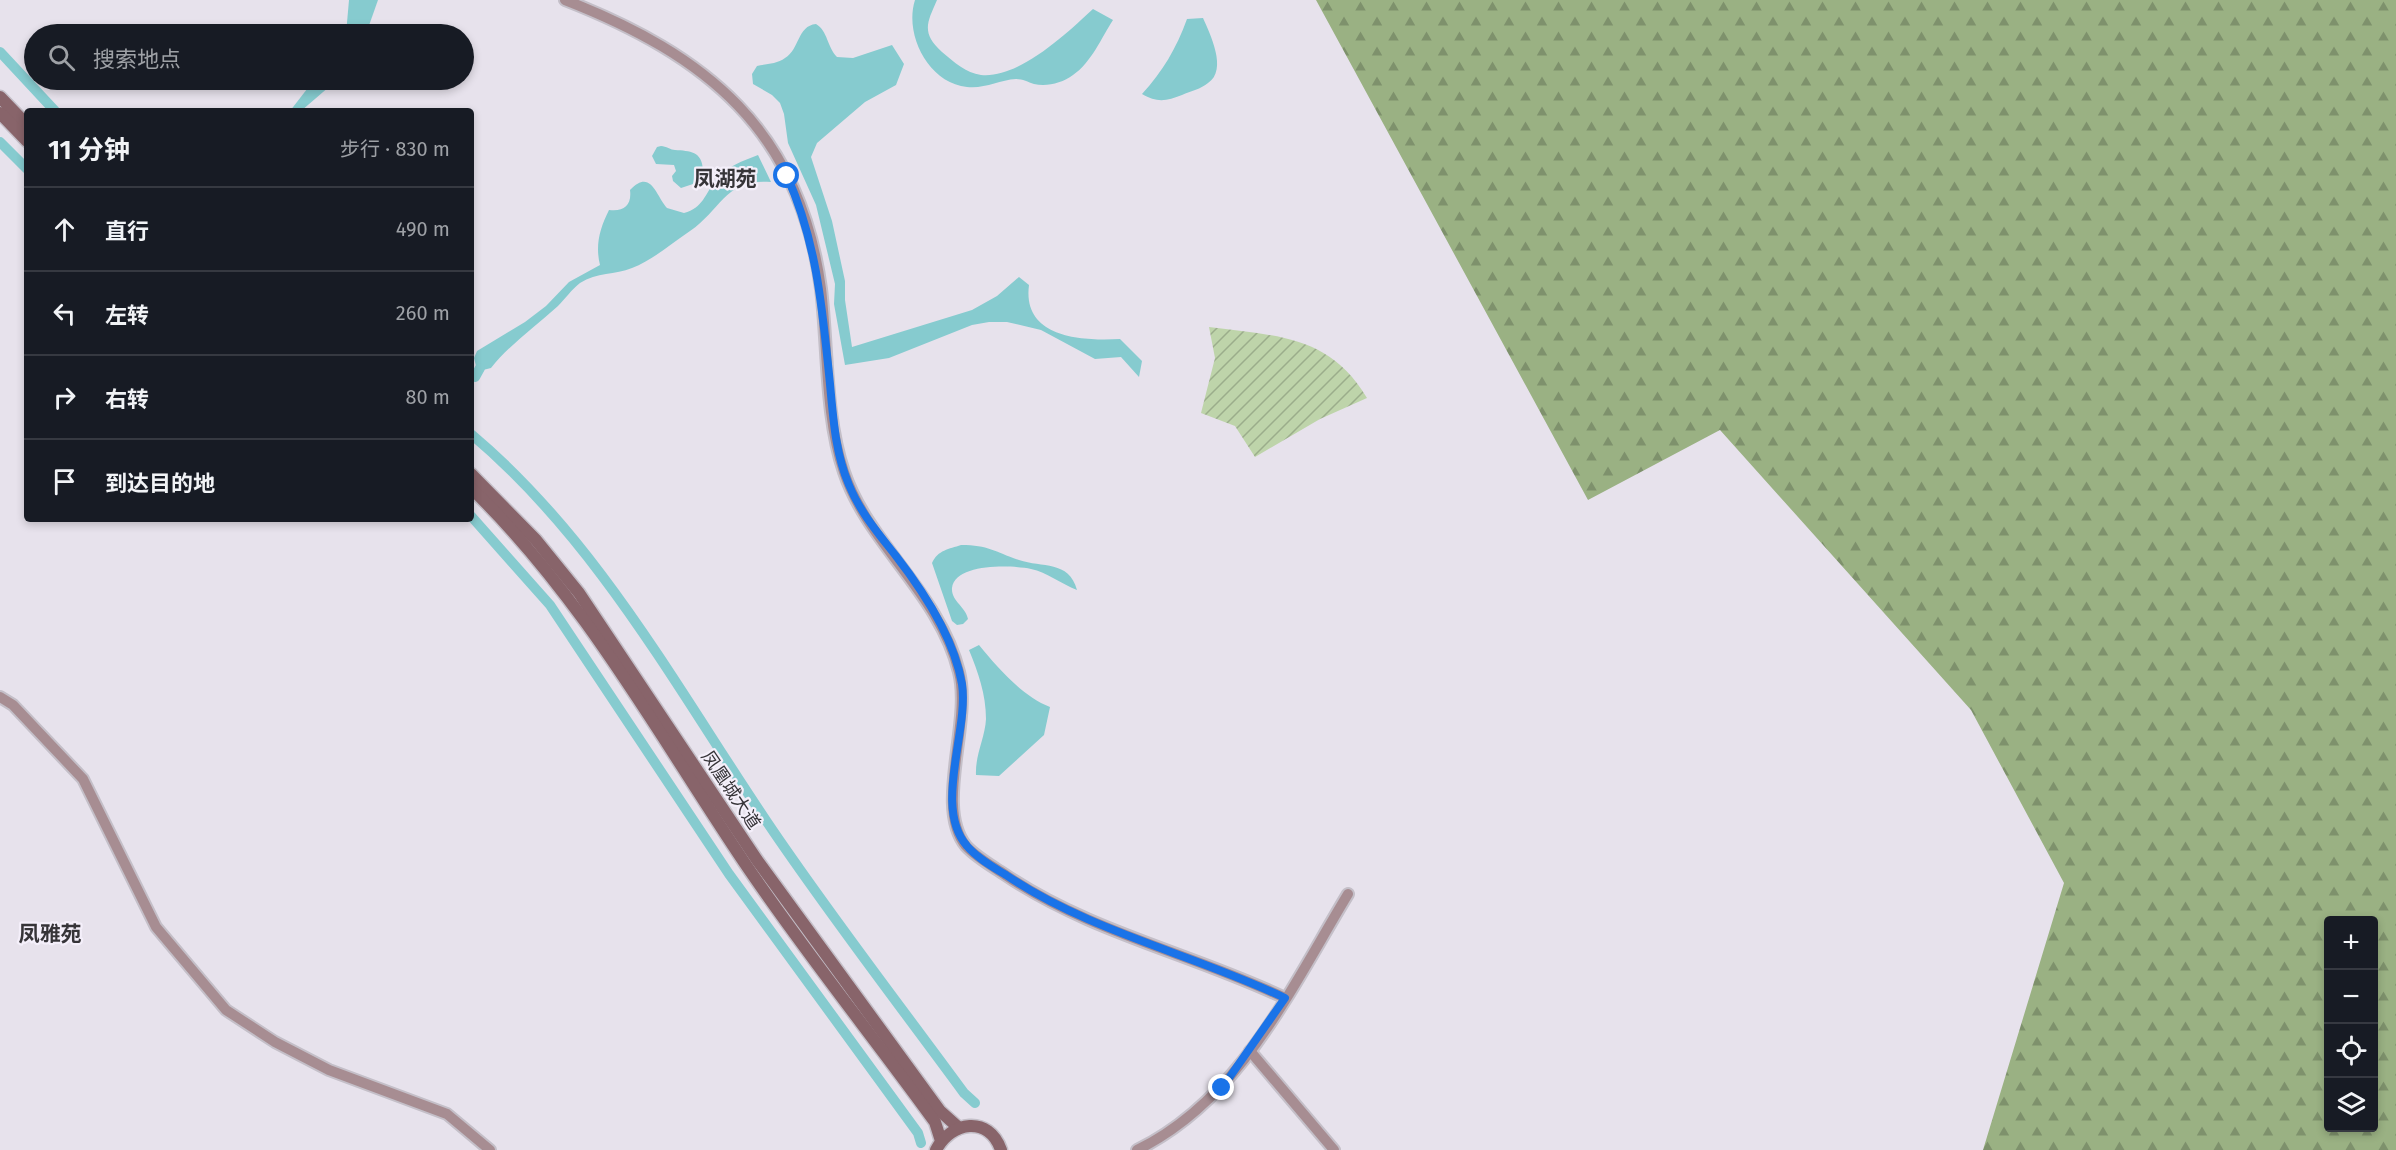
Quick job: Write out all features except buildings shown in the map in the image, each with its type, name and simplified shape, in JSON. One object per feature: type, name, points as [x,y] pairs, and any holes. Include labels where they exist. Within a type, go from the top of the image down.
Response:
[{"type":"main road","points":[[0,97],[24,122]]},
{"type":"main road","points":[[0,113],[24,138]]},
{"type":"main road","name":"凤凰城大道","points":[[474,477],[523,525],[562,572],[757,860],[940,1111],[959,1128]]},
{"type":"main road","name":"凤凰城大道","points":[[474,492],[519,538],[566,594],[745,863],[935,1122],[939,1145]]},
{"type":"main road","points":[[939,1145],[959,1128],[970,1126],[981,1128],[991,1134],[1001,1150]]},
{"type":"street","points":[[565,0],[640,34],[715,82],[756,124],[787,176],[805,220],[818,272],[835,430],[844,472],[862,511],[930,608],[957,663],[962,688],[963,714],[956,753],[954,801],[956,825],[967,846],[1011,879],[1070,911],[1240,977],[1285,998]]},
{"type":"street","points":[[0,697],[13,705],[83,779],[156,927],[226,1010],[275,1042],[329,1070],[447,1114],[490,1150]]},
{"type":"street","points":[[1137,1150],[1170,1132],[1206,1104],[1250,1051],[1348,894]]},
{"type":"street","points":[[1250,1051],[1334,1150]]},
{"type":"green space","points":[[1316,0],[2396,0],[2396,1150],[1983,1150],[2064,883],[1971,710],[1720,430],[1588,500]]},
{"type":"green space","points":[[1209,327],[1278,337],[1318,350],[1336,361],[1352,377],[1367,398],[1320,419],[1255,457],[1235,426],[1201,413],[1215,358]]},
{"type":"water","points":[[349,0],[378,0],[370,24],[347,24]]},
{"type":"water","points":[[915,0],[937,0],[928,28],[931,39],[956,63],[970,72],[981,75],[1011,70],[1026,62],[1070,30],[1093,9],[1113,20],[1085,64],[1064,80],[1044,85],[1016,79],[980,87],[967,87],[953,84],[941,76],[922,55],[913,27],[912,13]]},
{"type":"water","points":[[1203,18],[1216,52],[1217,70],[1214,77],[1202,87],[1172,99],[1157,100],[1142,94],[1168,59],[1187,19]]},
{"type":"water","points":[[816,24],[823,31],[837,57],[853,58],[892,45],[904,64],[896,85],[865,102],[817,143],[811,157],[832,221],[845,281],[845,300],[852,347],[972,310],[997,296],[1019,277],[1029,285],[1029,303],[1035,316],[1045,326],[1073,337],[1120,339],[1142,361],[1139,377],[1121,357],[1095,359],[1041,330],[1007,322],[972,325],[889,358],[845,365],[834,304],[835,284],[816,205],[788,143],[780,103],[772,95],[753,84],[752,74],[757,66],[775,63],[785,58],[794,49],[805,29]]},
{"type":"water","points":[[306,90],[325,90],[304,108],[292,108]]},
{"type":"water","points":[[657,147],[694,153],[698,156],[703,170],[696,183],[681,188],[673,181],[672,176],[676,171],[674,165],[656,164],[652,156]]},
{"type":"water","points":[[758,155],[771,182],[756,182],[734,190],[690,231],[640,265],[586,279],[506,351],[491,368],[483,370],[476,366],[474,358],[477,351],[525,322],[546,306],[569,282],[600,265],[598,244],[609,210],[623,209],[630,200],[630,190],[637,184],[648,183],[667,208],[684,213],[700,204],[725,171]]},
{"type":"water","points":[[961,545],[985,548],[1019,560],[1061,569],[1073,580],[1077,590],[1031,569],[998,567],[973,570],[955,580],[952,588],[954,597],[968,619],[963,624],[957,625],[952,621],[932,563],[941,553]]},
{"type":"water","points":[[979,645],[1020,689],[1050,707],[1044,735],[999,776],[976,775],[986,710],[981,683],[969,650]]},
{"type":"waterway","points":[[0,52],[24,78]]},
{"type":"waterway","points":[[35,90],[52,108]]},
{"type":"waterway","points":[[0,142],[24,166]]},
{"type":"waterway","points":[[475,377],[480,368]]},
{"type":"waterway","points":[[474,437],[558,520],[596,568],[667,668],[767,822],[815,890],[964,1093],[975,1103]]},
{"type":"waterway","points":[[474,519],[550,605],[729,874],[918,1133],[921,1143]]},
{"type":"district","name":"凤湖苑","points":[[725,179]]},
{"type":"district","name":"凤雅苑","points":[[50,934]]},
{"type":"route","points":[[787,176],[805,220],[818,272],[835,430],[844,472],[870,524],[896,556],[930,608],[957,663],[962,688],[963,714],[956,753],[954,801],[956,825],[960,836],[974,853],[1048,901],[1093,921],[1240,977],[1285,998],[1237,1070],[1222,1088]]}]
